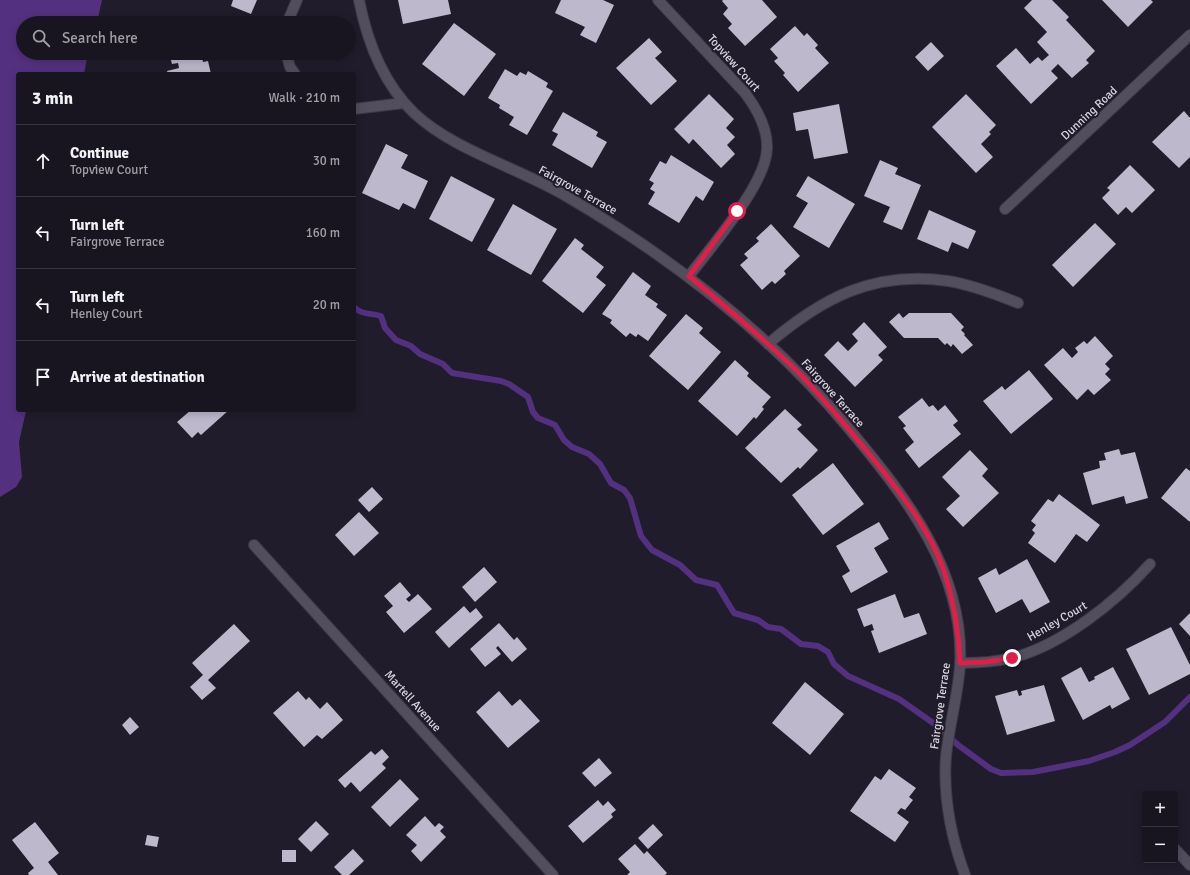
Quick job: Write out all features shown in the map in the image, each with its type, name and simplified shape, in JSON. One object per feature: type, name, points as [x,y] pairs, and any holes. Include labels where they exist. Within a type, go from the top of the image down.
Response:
[{"type":"street","points":[[289,16],[297,0]]},
{"type":"street","name":"Fairgrove Terrace","points":[[359,0],[363,23],[374,53],[387,80],[404,103],[416,115],[446,136],[562,194],[628,234],[689,276],[768,344],[798,373],[850,429],[888,478],[930,538],[944,570],[951,593],[957,628],[960,663],[946,754],[945,778],[950,826],[955,847],[965,875]]},
{"type":"street","name":"Topview Court","points":[[658,0],[745,93],[755,107],[764,126],[768,149],[762,172],[753,189],[689,276]]},
{"type":"street","name":"Dunning Road","points":[[1005,209],[1190,35]]},
{"type":"street","points":[[288,60],[294,72]]},
{"type":"street","points":[[356,109],[404,103]]},
{"type":"street","points":[[768,344],[808,312],[831,298],[857,288],[886,281],[921,279],[949,281],[986,291],[1018,302]]},
{"type":"street","name":"Martell Avenue","points":[[254,545],[553,875]]},
{"type":"street","name":"Henley Court","points":[[960,663],[986,662],[1012,658],[1042,646],[1108,606],[1131,585],[1150,564]]},
{"type":"street","points":[[1178,852],[1190,865]]},
{"type":"shaded area","points":[[0,0],[102,0],[99,16],[16,16],[16,60],[87,60],[84,72],[16,72],[16,412],[26,412],[19,442],[22,477],[16,487],[0,497]]},
{"type":"building","points":[[233,0],[257,0],[251,14],[231,6]]},
{"type":"building","points":[[398,0],[448,0],[451,14],[403,24]]},
{"type":"building","points":[[561,0],[603,0],[614,5],[596,43],[580,35],[585,27],[555,13]]},
{"type":"building","points":[[762,0],[777,17],[745,46],[728,28],[732,24],[723,14],[728,8],[722,1]]},
{"type":"building","points":[[1032,0],[1052,0],[1069,17],[1066,20],[1095,51],[1086,60],[1089,63],[1072,78],[1058,64],[1051,71],[1058,78],[1031,104],[996,66],[1016,48],[1030,64],[1038,57],[1042,61],[1049,55],[1037,42],[1047,32],[1024,8]]},
{"type":"building","points":[[1102,0],[1151,0],[1153,2],[1128,27]]},
{"type":"building","points":[[454,23],[496,54],[464,96],[422,64]]},
{"type":"building","points":[[795,26],[804,36],[807,33],[818,45],[815,48],[829,63],[798,92],[783,75],[785,73],[774,61],[778,58],[770,49]]},
{"type":"building","points":[[649,38],[662,52],[655,58],[677,81],[651,105],[616,68]]},
{"type":"building","points":[[931,42],[944,56],[928,71],[915,57]]},
{"type":"building","points":[[171,60],[208,61],[211,72],[167,72],[179,68],[178,63],[172,64]]},
{"type":"building","points":[[505,69],[517,76],[520,72],[526,75],[528,71],[548,83],[546,87],[553,91],[527,135],[509,125],[514,117],[499,108],[500,105],[488,98]]},
{"type":"building","points":[[709,94],[734,119],[726,128],[735,137],[727,145],[735,154],[721,168],[693,139],[689,144],[674,129]]},
{"type":"building","points":[[966,94],[996,125],[989,132],[991,134],[981,144],[993,157],[976,173],[932,127]]},
{"type":"building","points":[[839,104],[848,153],[814,159],[808,129],[796,131],[793,113]]},
{"type":"building","points":[[1184,111],[1190,118],[1190,157],[1179,168],[1152,142]]},
{"type":"building","points":[[563,112],[598,132],[596,136],[607,142],[592,168],[552,145],[558,134],[552,131]]},
{"type":"building","points":[[386,144],[408,155],[401,168],[428,181],[415,209],[403,203],[399,210],[362,193]]},
{"type":"building","points":[[671,155],[714,182],[703,201],[696,196],[679,223],[648,204],[655,192],[650,189],[654,183],[649,180],[660,161],[666,164]]},
{"type":"building","points":[[880,160],[898,168],[895,174],[921,185],[902,230],[883,222],[890,207],[864,196]]},
{"type":"building","points":[[1130,165],[1155,190],[1132,213],[1126,207],[1118,215],[1102,198],[1110,190],[1107,188]]},
{"type":"building","points":[[451,176],[495,199],[472,242],[429,219]]},
{"type":"building","points":[[808,176],[855,204],[829,248],[793,227],[808,203],[796,196]]},
{"type":"building","points":[[513,204],[557,229],[531,275],[487,250]]},
{"type":"building","points":[[929,210],[976,231],[968,249],[952,242],[948,252],[917,239]]},
{"type":"building","points":[[1095,223],[1116,244],[1073,287],[1052,265]]},
{"type":"building","points":[[771,224],[800,256],[784,271],[786,274],[775,284],[772,281],[762,290],[740,265],[748,258],[744,254],[759,241],[756,238]]},
{"type":"building","points":[[575,238],[584,245],[581,249],[604,267],[596,277],[606,285],[583,313],[542,281]]},
{"type":"building","points":[[633,272],[651,286],[645,295],[658,304],[656,307],[667,315],[648,341],[638,334],[636,337],[630,333],[626,337],[610,323],[612,320],[602,314]]},
{"type":"building","points":[[899,313],[903,318],[909,313],[951,313],[964,327],[961,330],[973,345],[962,354],[953,344],[951,347],[947,343],[945,345],[938,338],[904,338],[889,322]]},
{"type":"building","points":[[686,314],[703,328],[699,333],[721,352],[688,390],[649,356]]},
{"type":"building","points":[[864,322],[887,347],[878,355],[883,360],[855,387],[824,355],[838,341],[848,351],[858,341],[852,334]]},
{"type":"building","points":[[1095,336],[1113,356],[1105,364],[1110,369],[1105,374],[1111,380],[1094,395],[1088,389],[1077,400],[1044,365],[1063,348],[1072,358],[1078,352],[1075,348],[1084,341],[1087,344]]},
{"type":"building","points":[[735,360],[749,373],[747,376],[771,397],[762,407],[764,409],[756,419],[754,417],[737,436],[698,401]]},
{"type":"building","points":[[1029,370],[1053,399],[1011,434],[983,401],[1002,386],[1005,390]]},
{"type":"building","points":[[922,398],[929,407],[933,405],[938,411],[945,405],[958,421],[953,425],[961,434],[919,468],[905,450],[914,442],[903,428],[906,426],[898,417]]},
{"type":"building","points":[[785,409],[802,425],[797,429],[818,450],[800,469],[798,467],[781,483],[745,448]]},
{"type":"building","points":[[189,412],[227,412],[201,435],[198,432],[192,438],[177,422]]},
{"type":"building","points":[[1119,449],[1121,455],[1135,452],[1148,498],[1126,504],[1124,496],[1092,505],[1083,473],[1100,468],[1099,461],[1106,460],[1104,453]]},
{"type":"building","points":[[970,450],[988,469],[982,476],[999,493],[963,527],[946,509],[960,496],[942,477]]},
{"type":"building","points":[[833,463],[864,504],[823,535],[792,495]]},
{"type":"building","points":[[1186,468],[1190,471],[1190,522],[1161,498]]},
{"type":"building","points":[[372,487],[383,499],[369,512],[358,500]]},
{"type":"building","points":[[1059,494],[1100,525],[1087,542],[1076,534],[1055,563],[1028,543],[1035,533],[1032,530],[1036,525],[1031,521],[1048,499],[1053,502]]},
{"type":"building","points":[[359,512],[379,533],[354,556],[335,535]]},
{"type":"building","points":[[879,522],[889,539],[874,548],[888,572],[851,593],[842,576],[850,571],[836,546]]},
{"type":"building","points":[[1027,559],[1050,602],[1030,613],[1022,599],[996,613],[978,578],[996,568],[999,575]]},
{"type":"building","points":[[484,567],[497,582],[475,602],[462,587]]},
{"type":"building","points":[[400,582],[411,595],[406,599],[409,602],[418,594],[432,609],[404,633],[386,612],[393,606],[384,596]]},
{"type":"building","points":[[895,594],[904,618],[919,613],[927,634],[879,653],[871,631],[874,630],[872,624],[864,627],[857,609]]},
{"type":"building","points":[[464,606],[470,613],[476,608],[483,617],[449,648],[435,632]]},
{"type":"building","points":[[1190,613],[1190,636],[1179,624]]},
{"type":"building","points":[[499,623],[514,640],[517,637],[527,649],[512,662],[498,646],[496,648],[501,654],[485,667],[470,649]]},
{"type":"building","points":[[234,624],[250,641],[208,680],[216,688],[202,700],[190,687],[203,675],[192,663]]},
{"type":"building","points":[[1171,627],[1190,665],[1190,674],[1149,695],[1126,649]]},
{"type":"building","points":[[1081,667],[1089,682],[1095,679],[1094,677],[1113,667],[1130,699],[1112,709],[1110,705],[1083,720],[1061,678]]},
{"type":"building","points":[[805,682],[844,714],[810,755],[772,723]]},
{"type":"building","points":[[1044,685],[1055,721],[1007,735],[995,696],[1017,690],[1019,696],[1022,695],[1021,691]]},
{"type":"building","points":[[298,691],[306,700],[309,697],[320,709],[327,702],[343,720],[322,739],[317,735],[304,747],[273,713]]},
{"type":"building","points":[[499,691],[512,706],[520,699],[540,721],[508,748],[476,712]]},
{"type":"building","points":[[130,717],[139,727],[130,735],[122,725]]},
{"type":"building","points":[[382,749],[389,757],[382,764],[386,768],[360,792],[351,782],[345,788],[338,780],[371,751],[375,755]]},
{"type":"building","points":[[599,758],[612,773],[595,787],[582,773]]},
{"type":"building","points":[[889,769],[916,788],[909,797],[913,800],[905,810],[901,808],[897,813],[909,822],[895,842],[850,811],[875,776],[881,780]]},
{"type":"building","points":[[400,779],[419,799],[390,827],[371,807]]},
{"type":"building","points":[[598,800],[603,806],[608,801],[616,810],[611,814],[613,817],[583,843],[568,826]]},
{"type":"building","points":[[425,816],[435,827],[439,823],[444,827],[440,831],[446,837],[421,862],[411,851],[417,845],[406,835]]},
{"type":"building","points":[[316,821],[329,834],[311,852],[298,839]]},
{"type":"building","points":[[35,822],[59,853],[48,862],[58,875],[29,875],[28,873],[34,868],[12,840]]},
{"type":"building","points":[[653,824],[663,835],[648,849],[638,838]]},
{"type":"building","points":[[147,835],[159,837],[157,847],[145,845]]},
{"type":"building","points":[[635,844],[644,854],[647,851],[667,873],[665,875],[627,875],[630,872],[618,859]]},
{"type":"building","points":[[353,849],[364,861],[349,875],[342,875],[334,867]]},
{"type":"building","points":[[282,850],[296,850],[296,862],[282,862]]},
{"type":"waterway","points":[[356,309],[363,313],[381,316],[385,328],[396,340],[411,346],[420,354],[443,364],[452,373],[501,381],[509,384],[528,397],[533,412],[538,418],[555,425],[564,440],[572,447],[589,454],[600,464],[611,483],[624,490],[630,498],[641,536],[652,550],[680,565],[696,580],[717,585],[734,613],[758,620],[768,627],[781,629],[801,644],[818,646],[828,652],[834,664],[848,676],[899,699],[936,725],[958,745],[991,769],[1001,773],[1033,772],[1089,761],[1115,752],[1130,745],[1165,722],[1190,697]]},
{"type":"route","points":[[737,211],[689,276],[746,324],[820,396],[850,429],[914,513],[930,538],[944,570],[951,593],[955,614],[960,663],[986,662],[1012,658]]}]
